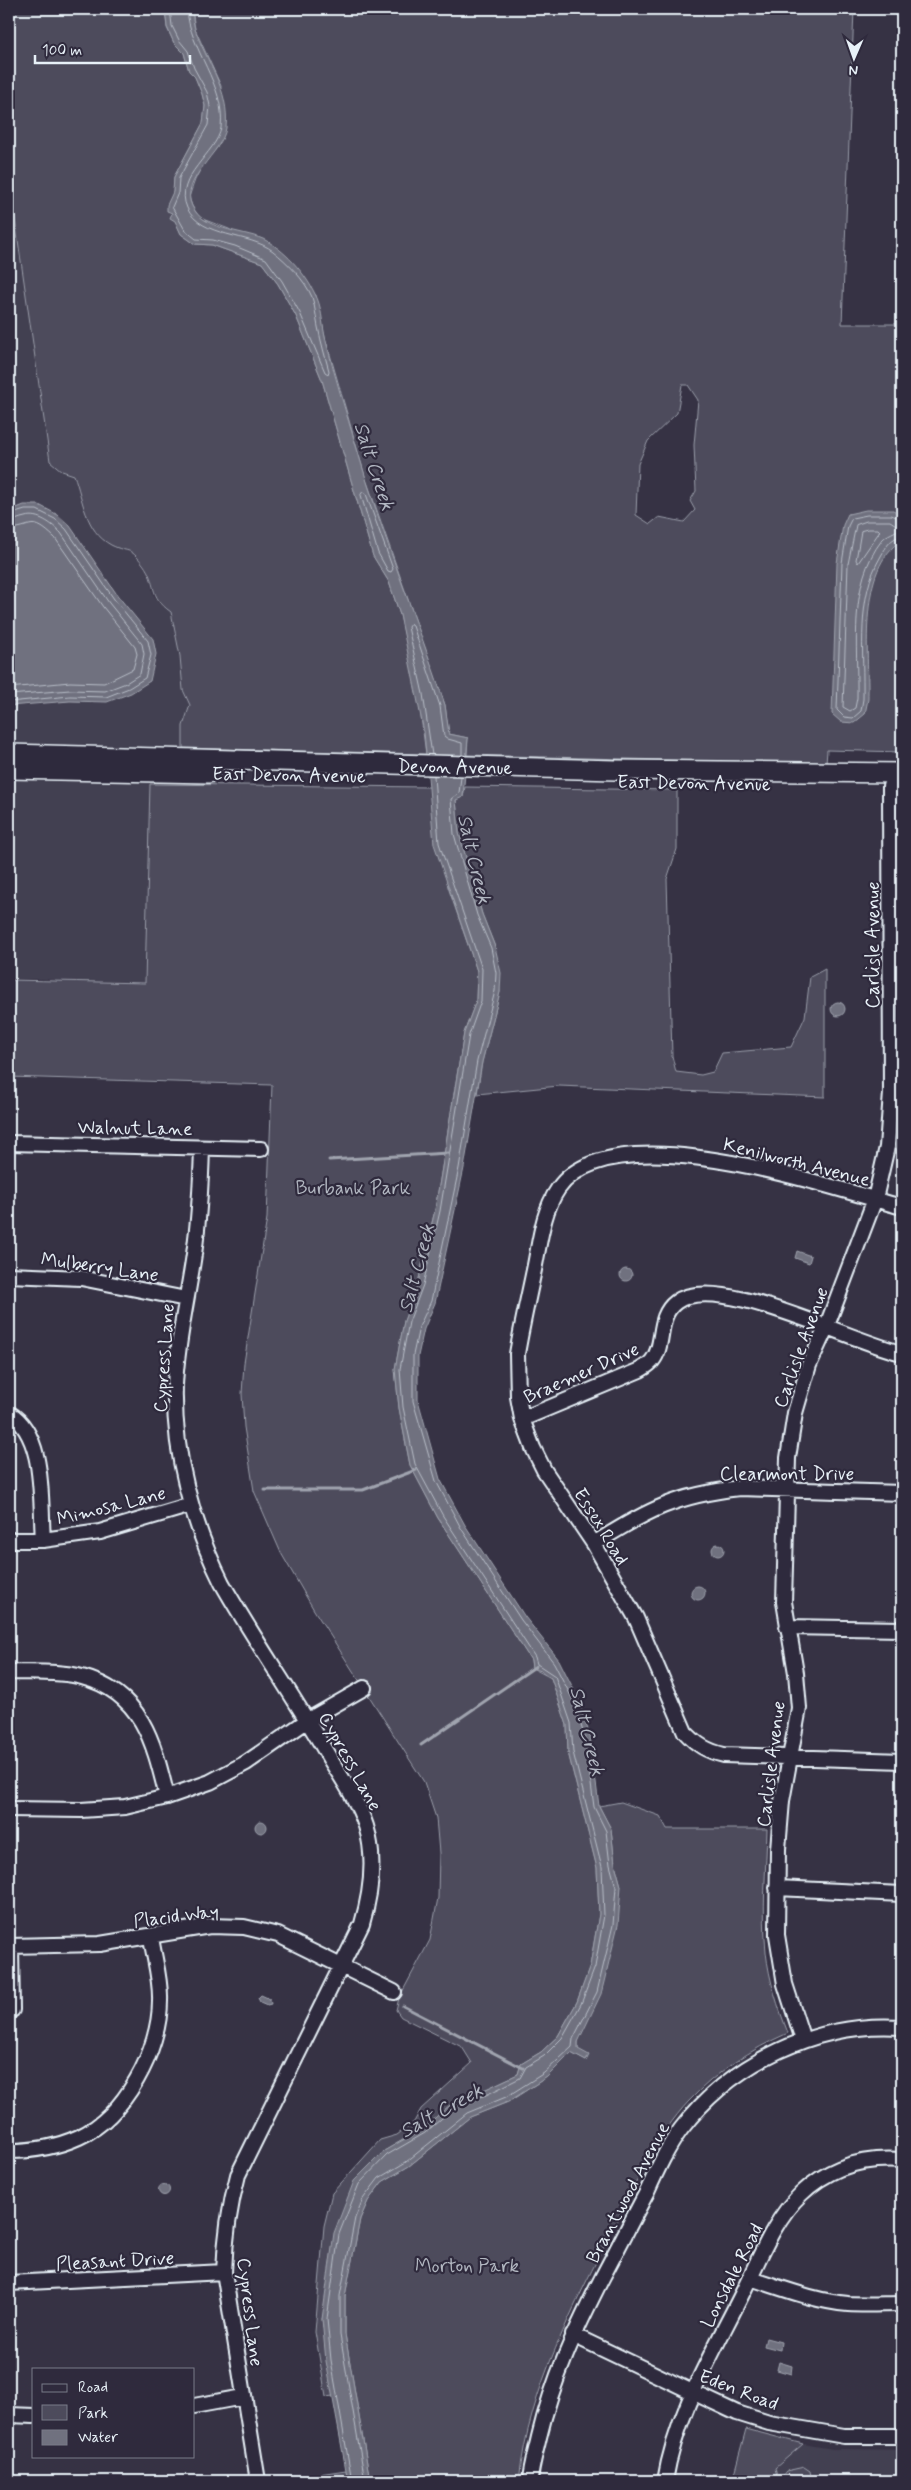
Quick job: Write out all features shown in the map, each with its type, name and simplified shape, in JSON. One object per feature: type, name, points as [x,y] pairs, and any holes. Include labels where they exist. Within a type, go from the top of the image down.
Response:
[{"type":"main road","name":"Devon Avenue","points":[[9,754],[401,770]]},
{"type":"main road","name":"East Devon Avenue","points":[[9,769],[401,770],[809,784],[898,782]]},
{"type":"main road","name":"Devon Avenue","points":[[488,772],[898,782]]},
{"type":"street","name":"Carlisle Avenue","points":[[803,2040],[790,2004],[780,1960],[777,1888],[782,1801],[799,1708],[796,1673],[784,1602],[788,1458],[795,1413],[809,1365],[826,1328],[874,1199],[887,1147],[892,1093],[898,782]]},
{"type":"street","name":"Walnut Lane","points":[[9,1143],[261,1149]]},
{"type":"street","name":"Cypress Lane","points":[[202,1148],[195,1250],[177,1361],[176,1417],[191,1505],[211,1561],[222,1583],[308,1720],[358,1807],[366,1827],[370,1846],[371,1886],[362,1924],[238,2175],[226,2222],[224,2272],[258,2481]]},
{"type":"street","name":"Kenilworth Avenue","points":[[623,1156],[675,1157],[754,1166],[902,1207]]},
{"type":"street","name":"Essex Road","points":[[623,1156],[602,1159],[585,1165],[570,1175],[558,1189],[544,1220],[517,1354],[518,1397],[522,1419],[532,1448],[544,1470],[594,1544],[636,1618],[685,1732],[696,1744],[710,1752],[724,1755],[902,1762]]},
{"type":"street","name":"Mulberry Lane","points":[[9,1275],[81,1278],[186,1298]]},
{"type":"street","name":"Braemer Drive","points":[[522,1419],[646,1366],[652,1361],[669,1308],[677,1301],[692,1295],[711,1294],[772,1307],[880,1348],[902,1354]]},
{"type":"street","points":[[9,1413],[28,1430],[35,1446],[43,1540]]},
{"type":"street","name":"Clearmont Drive","points":[[594,1544],[638,1516],[666,1503],[726,1489],[902,1493]]},
{"type":"street","name":"Mimosa Lane","points":[[9,1540],[43,1540],[100,1532],[191,1505]]},
{"type":"street","points":[[787,1626],[902,1629]]},
{"type":"street","points":[[9,1672],[81,1677],[94,1681],[122,1698],[135,1711],[148,1729],[168,1797]]},
{"type":"street","points":[[9,1809],[81,1810],[125,1807],[168,1797],[210,1782],[246,1763],[308,1720],[364,1688]]},
{"type":"street","points":[[777,1888],[902,1894]]},
{"type":"street","name":"Placid Way","points":[[10,1946],[100,1944],[210,1926],[244,1928],[278,1935],[394,1992]]},
{"type":"street","points":[[9,2151],[31,2151],[81,2136],[120,2103],[136,2082],[148,2059],[155,2037],[160,2001],[151,1937]]},
{"type":"street","points":[[10,1946],[12,2010]]},
{"type":"street","name":"Brantwood Avenue","points":[[530,2481],[548,2397],[573,2335],[662,2160],[680,2130],[699,2108],[726,2083],[759,2061],[803,2040],[850,2029],[902,2027]]},
{"type":"street","name":"Lonsdale Road","points":[[665,2481],[672,2449],[685,2408],[750,2278],[782,2217],[794,2200],[832,2171],[856,2163],[878,2159],[902,2160]]},
{"type":"street","name":"Pleasant Drive","points":[[9,2284],[224,2272]]},
{"type":"street","points":[[750,2278],[812,2298],[831,2302],[902,2304]]},
{"type":"street","name":"Eden Road","points":[[573,2335],[737,2412],[769,2423],[844,2436],[902,2436]]},
{"type":"street","points":[[195,2406],[243,2397]]},
{"type":"street","points":[[9,2415],[32,2416]]},
{"type":"shaded area","points":[[9,178],[50,461],[62,471],[74,475],[80,491],[110,544],[133,551],[150,575],[153,594],[160,604],[171,612],[180,656],[183,690],[190,705],[183,726],[184,748],[201,749],[200,786],[150,785],[145,983],[76,982],[42,979],[9,980]]},
{"type":"shaded area","points":[[803,2444],[832,2449],[902,2450],[902,2481],[778,2481],[775,2468]]},
{"type":"green space","points":[[9,9],[165,9],[167,28],[174,43],[184,53],[189,71],[195,77],[205,106],[203,123],[174,177],[172,213],[181,234],[195,244],[212,245],[262,263],[278,284],[296,316],[322,380],[373,556],[389,582],[400,615],[418,695],[426,754],[183,748],[183,726],[190,705],[183,690],[180,656],[171,612],[159,600],[148,571],[138,558],[131,552],[111,545],[96,532],[86,514],[74,475],[62,471],[50,461],[9,178]]},
{"type":"green space","points":[[192,9],[854,9],[842,324],[902,324],[902,752],[827,750],[826,764],[467,755],[468,738],[449,734],[445,705],[365,476],[325,337],[316,295],[229,229],[200,218],[192,206],[189,197],[195,180],[203,164],[217,148],[221,86],[195,29]],"holes":[[[682,385],[688,385],[698,400],[694,445],[696,491],[690,501],[695,510],[684,522],[659,517],[650,524],[636,515],[638,464],[648,441],[677,413]]]},
{"type":"green space","name":"Burbank Park","points":[[150,784],[430,787],[448,887],[477,971],[476,1001],[464,1033],[435,1210],[418,1283],[404,1321],[395,1369],[399,1408],[410,1465],[438,1518],[531,1660],[532,1668],[551,1678],[567,1725],[568,1752],[597,1868],[599,1914],[590,1966],[577,2002],[558,2036],[541,2052],[521,2064],[518,2074],[484,2090],[456,2100],[422,2129],[384,2151],[322,2319],[333,2396],[326,2397],[315,2332],[324,2226],[332,2193],[380,2140],[397,2135],[414,2122],[421,2109],[472,2063],[462,2047],[401,2017],[396,2010],[399,1998],[430,1940],[438,1898],[439,1853],[436,1818],[424,1782],[314,1610],[281,1553],[254,1491],[244,1427],[242,1394],[244,1363],[267,1218],[272,1085],[9,1077],[9,980],[145,983]]},
{"type":"green space","points":[[465,787],[677,790],[677,849],[667,879],[672,1056],[676,1072],[701,1075],[713,1072],[722,1053],[791,1047],[805,1017],[810,977],[825,969],[825,1097],[559,1086],[477,1094],[482,1062],[500,992],[495,947],[482,914],[459,833],[456,799],[463,797]]},
{"type":"green space","name":"Morton Park","points":[[621,1802],[660,1816],[667,1829],[767,1829],[764,1906],[766,1952],[774,1993],[788,2033],[747,2054],[711,2080],[677,2115],[657,2144],[584,2286],[555,2349],[532,2413],[519,2481],[370,2481],[345,2334],[345,2296],[360,2219],[368,2201],[382,2182],[409,2166],[470,2117],[508,2102],[547,2077],[571,2053],[586,2061],[578,2049],[578,2042],[621,1886],[615,1864],[611,1829],[599,1806]]},
{"type":"green space","points":[[746,2429],[803,2444],[775,2468],[778,2481],[732,2481]]},
{"type":"green space","points":[[804,2467],[810,2471],[812,2481],[783,2481],[782,2476],[786,2471]]},
{"type":"green space","points":[[346,2470],[348,2481],[272,2481]]},
{"type":"water","name":"Salt Creek","points":[[165,9],[192,9],[195,29],[221,88],[226,114],[226,128],[223,137],[191,186],[192,206],[197,214],[213,225],[254,236],[271,243],[300,270],[311,286],[320,309],[332,365],[367,481],[388,546],[445,705],[449,734],[468,738],[463,797],[456,800],[459,833],[482,914],[495,947],[501,973],[500,992],[482,1062],[464,1168],[435,1303],[424,1329],[418,1356],[418,1400],[440,1479],[465,1525],[525,1617],[559,1660],[578,1698],[590,1736],[599,1806],[611,1829],[615,1864],[621,1886],[618,1925],[601,1994],[578,2042],[578,2049],[589,2055],[586,2061],[571,2053],[547,2077],[508,2102],[470,2117],[409,2166],[382,2182],[368,2201],[360,2219],[345,2296],[345,2334],[370,2481],[348,2481],[326,2361],[322,2319],[334,2233],[354,2181],[384,2151],[422,2129],[456,2100],[484,2090],[518,2074],[521,2064],[541,2052],[558,2036],[577,2002],[590,1966],[599,1914],[597,1868],[568,1752],[567,1725],[551,1678],[541,1671],[532,1668],[531,1660],[438,1518],[410,1465],[399,1408],[395,1369],[404,1321],[418,1283],[435,1210],[464,1033],[476,1001],[477,971],[434,844],[424,732],[400,615],[389,582],[373,556],[322,380],[296,316],[278,284],[262,263],[212,245],[195,244],[181,234],[175,221],[170,218],[172,213],[167,211],[167,205],[173,192],[174,177],[203,123],[205,106],[195,77],[189,71],[184,53],[174,43],[167,27]]},
{"type":"water","points":[[24,505],[39,505],[58,515],[70,526],[118,596],[153,639],[156,654],[150,681],[131,693],[107,702],[70,701],[9,706],[9,511]]},
{"type":"water","points":[[866,510],[893,510],[902,515],[902,540],[888,553],[878,570],[872,590],[868,613],[868,699],[865,714],[854,723],[841,722],[832,714],[837,563],[843,525],[848,514]]},
{"type":"water","points":[[838,1002],[843,1004],[845,1009],[843,1014],[838,1016],[833,1014],[831,1009],[833,1004]]},
{"type":"water","points":[[797,1251],[811,1256],[809,1263],[795,1258]]},
{"type":"water","points":[[626,1269],[632,1275],[626,1281],[620,1275]]},
{"type":"water","points":[[718,1544],[724,1550],[718,1556],[712,1550]]},
{"type":"water","points":[[695,1586],[701,1586],[705,1593],[701,1600],[695,1600],[691,1596],[691,1590]]},
{"type":"water","points":[[263,1821],[266,1822],[266,1832],[259,1833],[256,1832],[255,1825],[256,1822]]},
{"type":"water","points":[[261,1995],[270,1999],[271,2004],[267,2005],[260,2002],[258,1998]]},
{"type":"water","points":[[164,2184],[170,2190],[164,2196],[158,2190]]},
{"type":"water","points":[[766,2338],[781,2342],[780,2350],[764,2346]]},
{"type":"water","points":[[779,2362],[792,2366],[791,2374],[777,2370]]},
{"type":"waterway","points":[[329,1160],[448,1153]]},
{"type":"waterway","points":[[265,1490],[363,1490],[416,1470]]},
{"type":"waterway","points":[[421,1745],[536,1666]]},
{"type":"waterway","points":[[403,2006],[523,2068]]}]
